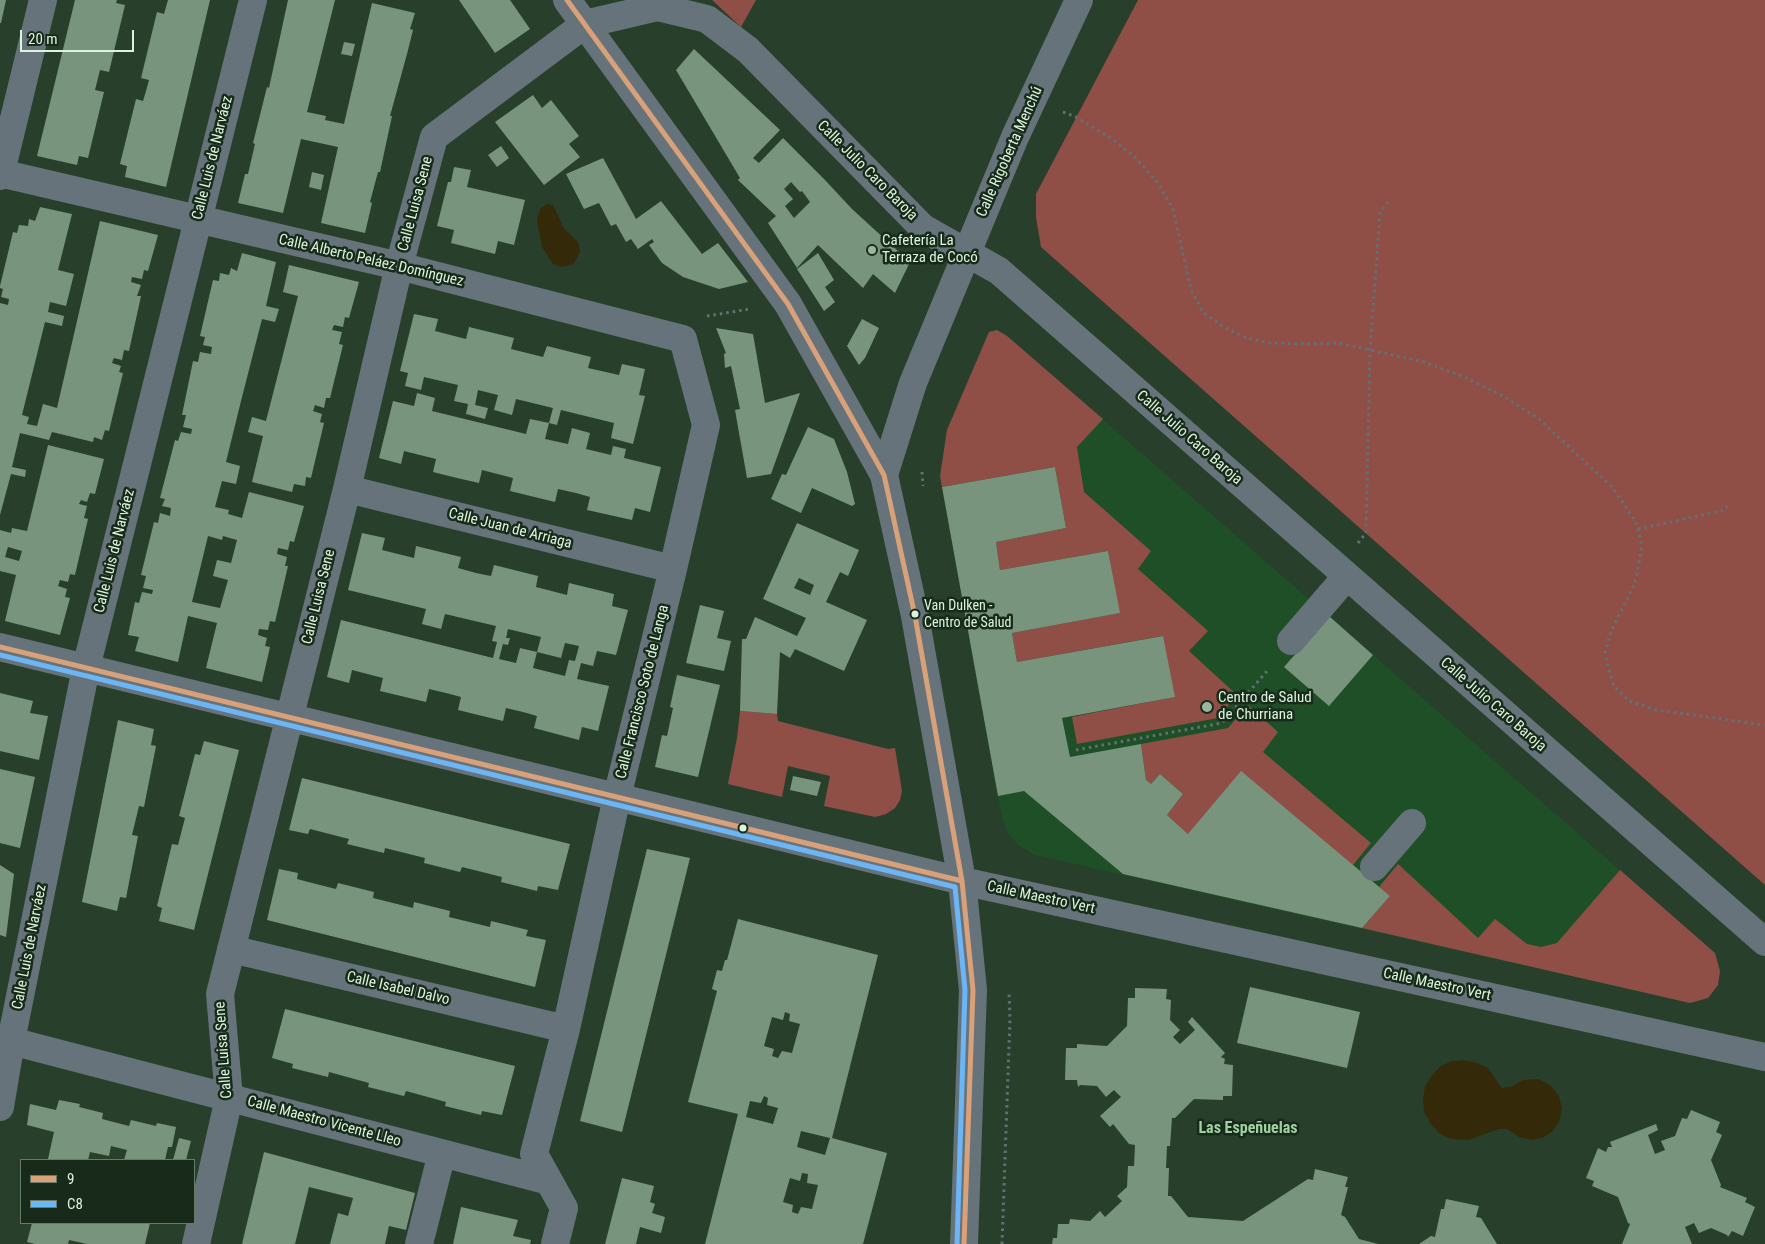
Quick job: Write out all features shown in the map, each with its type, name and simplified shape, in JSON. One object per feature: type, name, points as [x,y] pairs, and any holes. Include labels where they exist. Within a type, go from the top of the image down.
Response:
[{"type":"street","points":[[0,174],[43,0]]},
{"type":"street","name":"Calle Luis de Narváez","points":[[0,1107],[11,1041],[86,668],[253,0]]},
{"type":"street","points":[[568,0],[788,304],[884,475],[915,616],[962,881],[973,990],[964,1244]]},
{"type":"street","name":"Calle Rigoberta Menchú","points":[[884,475],[913,383],[1033,98],[1078,0]]},
{"type":"street","name":"Calle Julio Caro Baroja","points":[[585,24],[657,6],[707,19],[748,50],[923,228],[999,271],[1765,942]]},
{"type":"street","name":"Calle Luisa Sene","points":[[196,1244],[229,1098],[220,994],[347,489],[399,266],[434,137],[585,24]]},
{"type":"street","name":"Calle Alberto Peláez Domínguez","points":[[0,174],[399,266],[683,339]]},
{"type":"street","name":"Calle Francisco Soto de Langa","points":[[555,1244],[564,1208],[534,1154],[566,1029],[617,797],[706,425],[683,339]]},
{"type":"street","name":"Calle Juan de Arriaga","points":[[347,489],[673,569]]},
{"type":"street","points":[[1291,641],[1343,573]]},
{"type":"street","name":"Calle Maestro Vert","points":[[0,647],[962,881],[1765,1057]]},
{"type":"street","points":[[1374,866],[1412,824]]},
{"type":"street","name":"Calle Isabel Dalvo","points":[[231,949],[566,1029]]},
{"type":"street","name":"Calle Maestro Vicente Lleo","points":[[11,1041],[549,1181]]},
{"type":"street","points":[[420,1244],[442,1153]]},
{"type":"path","points":[[1033,98],[1076,118],[1109,137],[1135,157],[1157,182],[1173,209],[1191,290],[1203,312],[1222,326],[1246,338],[1270,343],[1339,343],[1424,362],[1462,376],[1503,396],[1538,418],[1612,487],[1636,522],[1638,528],[1642,546],[1635,583],[1611,631],[1605,653],[1606,665],[1613,685],[1629,701],[1656,710],[1765,724]]},
{"type":"path","points":[[1343,573],[1366,533],[1370,350],[1380,212],[1389,200]]},
{"type":"path","points":[[1638,528],[1721,511],[1731,504]]},
{"type":"path","points":[[1076,750],[1222,723],[1266,671]]},
{"type":"shaded area","points":[[712,0],[756,0],[741,27]]},
{"type":"shaded area","points":[[1138,0],[1765,0],[1765,885],[1041,247],[1036,217],[1036,194]]},
{"type":"shaded area","points":[[547,204],[553,205],[564,228],[578,242],[580,252],[574,264],[562,267],[553,264],[542,247],[537,220],[540,209]]},
{"type":"shaded area","name":"Centro de Salud de Churriana","points":[[997,330],[1007,336],[1715,953],[1720,971],[1718,985],[1708,998],[1690,1003],[1035,855],[1017,844],[1007,832],[1002,817],[940,476],[947,430],[989,332]]},
{"type":"shaded area","points":[[997,330],[1007,336],[1103,419],[1077,447],[1084,492],[1151,551],[1138,569],[1208,631],[1189,651],[1237,695],[1218,718],[1077,744],[1072,717],[1174,697],[1162,636],[1017,662],[1012,633],[1119,613],[1108,551],[1000,570],[996,542],[1066,528],[1055,467],[942,487],[940,476],[947,430],[989,332]]},
{"type":"shaded area","points":[[1248,705],[1278,732],[1263,752],[1371,843],[1353,865],[1188,834],[1167,815],[1183,794],[1160,774],[1151,784],[1146,780],[1141,744],[1228,728]]},
{"type":"shaded area","points":[[740,711],[777,714],[778,721],[888,749],[895,748],[902,791],[900,800],[895,808],[886,814],[875,817],[824,806],[830,776],[788,766],[782,797],[728,784]]},
{"type":"shaded area","points":[[1398,864],[1478,938],[1495,919],[1527,944],[1541,947],[1557,943],[1620,870],[1715,953],[1720,971],[1718,985],[1708,998],[1690,1003],[1362,928],[1390,896],[1379,887]]},
{"type":"shaded area","points":[[1465,1060],[1488,1068],[1502,1088],[1510,1087],[1523,1080],[1538,1079],[1550,1085],[1559,1096],[1562,1109],[1559,1122],[1552,1132],[1542,1138],[1531,1140],[1519,1137],[1507,1129],[1499,1129],[1468,1140],[1452,1139],[1440,1134],[1424,1112],[1425,1086],[1441,1066],[1452,1061]]},
{"type":"building","points":[[0,0],[6,0],[1,23],[0,23]]},
{"type":"building","points":[[75,0],[117,0],[116,3],[125,5],[109,72],[100,70],[95,90],[104,92],[88,158],[79,156],[77,165],[37,156]]},
{"type":"building","points":[[168,0],[210,0],[166,187],[125,177],[127,166],[120,164],[136,99],[143,101],[149,80],[141,78],[157,12],[164,14]]},
{"type":"building","points":[[288,0],[335,0],[307,112],[326,116],[325,120],[344,124],[372,3],[415,13],[410,29],[413,30],[390,116],[392,116],[380,172],[378,172],[370,202],[372,203],[365,233],[321,223],[338,147],[301,139],[283,213],[238,203],[245,174],[248,174],[255,144],[253,143],[267,87],[269,88]]},
{"type":"building","points":[[459,0],[510,0],[530,29],[495,53]]},
{"type":"building","points":[[344,42],[355,44],[352,56],[341,54]]},
{"type":"building","points":[[694,49],[780,130],[753,158],[759,163],[783,138],[852,209],[910,262],[895,293],[873,274],[863,288],[818,245],[797,268],[768,223],[776,216],[738,180],[740,178],[676,70]],"holes":[[[791,182],[800,192],[802,191],[810,202],[794,218],[785,206],[793,199],[784,189]]]},
{"type":"building","points":[[533,95],[542,108],[551,100],[579,136],[569,144],[580,157],[544,185],[495,122]]},
{"type":"building","points":[[501,146],[509,158],[497,167],[488,155]]},
{"type":"building","points":[[603,158],[636,219],[661,201],[702,254],[718,243],[748,282],[719,289],[683,277],[662,263],[649,245],[654,242],[652,239],[638,249],[631,239],[626,242],[616,224],[611,226],[599,203],[584,209],[566,174]]},
{"type":"building","points":[[454,167],[471,170],[467,187],[525,200],[514,245],[498,241],[495,254],[451,243],[454,230],[437,226],[448,182],[451,182]]},
{"type":"building","points":[[312,172],[324,175],[321,190],[309,187]]},
{"type":"building","points":[[40,207],[72,214],[58,270],[74,274],[66,306],[50,302],[48,312],[64,316],[62,326],[45,322],[22,415],[29,417],[27,424],[37,426],[43,404],[57,408],[100,221],[158,235],[148,271],[144,270],[142,279],[132,277],[131,282],[141,285],[137,296],[141,296],[129,351],[124,350],[122,360],[114,358],[112,363],[121,366],[119,372],[123,373],[109,431],[105,430],[102,440],[94,437],[93,442],[52,432],[49,440],[20,433],[12,467],[26,470],[25,477],[11,474],[0,515],[0,303],[8,305],[9,299],[1,297],[3,289],[0,286],[13,232],[17,233],[19,225],[28,226],[29,219],[35,221]]},
{"type":"building","points":[[242,253],[276,262],[266,306],[279,309],[275,322],[262,319],[226,462],[240,466],[236,484],[222,481],[215,507],[229,510],[228,514],[242,518],[249,492],[304,506],[294,542],[290,541],[288,550],[278,548],[277,554],[287,557],[285,566],[288,566],[275,622],[270,621],[268,630],[259,629],[258,635],[267,638],[265,646],[270,647],[262,682],[206,668],[217,623],[188,616],[178,662],[135,651],[139,637],[128,635],[135,602],[139,603],[142,592],[152,594],[153,590],[143,588],[146,576],[141,575],[154,522],[158,523],[160,513],[170,516],[171,508],[162,506],[165,499],[160,498],[175,440],[178,441],[181,432],[191,434],[192,429],[183,427],[186,415],[182,415],[193,361],[198,362],[200,352],[211,354],[212,347],[203,345],[205,337],[200,336],[213,280],[219,281],[220,273],[229,275],[231,268],[237,271]],"holes":[[[208,536],[222,540],[223,536],[237,540],[231,563],[217,560],[213,576],[228,580],[220,608],[192,602]]]},
{"type":"building","points":[[818,253],[834,280],[825,287],[835,302],[824,311],[797,269]]},
{"type":"building","points":[[289,265],[359,282],[349,318],[345,317],[343,327],[334,325],[332,330],[342,332],[339,344],[343,345],[330,398],[326,398],[324,408],[315,405],[313,411],[322,414],[320,422],[324,423],[311,478],[306,477],[305,486],[294,484],[292,492],[252,482],[263,436],[248,432],[252,417],[266,421],[298,296],[283,292]]},
{"type":"building","points":[[414,314],[438,319],[435,331],[466,339],[469,327],[514,338],[511,349],[543,357],[547,346],[591,357],[588,368],[619,375],[622,364],[645,369],[639,395],[645,396],[633,444],[611,438],[614,423],[561,410],[557,425],[549,423],[553,408],[516,399],[512,415],[494,410],[498,395],[478,390],[475,405],[488,408],[485,419],[466,414],[468,404],[454,401],[458,385],[424,377],[421,390],[405,386],[408,373],[400,371]]},
{"type":"building","points":[[862,319],[879,328],[865,358],[859,365],[847,346]]},
{"type":"building","points":[[716,328],[753,334],[765,403],[800,393],[771,474],[747,478],[735,410],[740,409],[731,366],[725,368],[724,354],[726,353]]},
{"type":"building","points":[[417,393],[435,398],[432,411],[526,434],[530,419],[549,423],[545,439],[568,444],[572,428],[590,433],[586,449],[611,455],[613,446],[626,449],[624,458],[661,467],[650,512],[635,508],[632,520],[587,510],[590,497],[576,493],[558,489],[555,502],[510,491],[513,478],[482,470],[479,483],[457,478],[433,472],[436,459],[404,451],[401,464],[379,458],[393,401],[414,406]]},
{"type":"building","points":[[808,427],[834,439],[847,472],[855,504],[852,506],[812,488],[801,513],[771,499],[782,474],[786,475]]},
{"type":"building","points":[[48,445],[104,459],[95,494],[90,493],[87,502],[81,500],[79,504],[87,506],[84,518],[88,519],[75,575],[70,574],[68,582],[60,580],[58,586],[67,589],[65,597],[70,598],[60,635],[5,621],[16,575],[0,571],[0,530],[11,533],[12,528],[27,531]],"holes":[[[8,547],[22,551],[19,561],[5,557]]]},
{"type":"building","points":[[1055,467],[1066,528],[996,542],[1000,570],[1108,551],[1120,613],[1012,633],[1017,662],[1163,636],[1175,697],[1062,718],[1070,757],[1141,744],[1146,780],[1151,784],[1160,774],[1183,794],[1167,815],[1188,834],[1241,771],[1390,896],[1362,928],[1123,874],[1024,791],[998,796],[942,487]]},
{"type":"building","points":[[797,523],[859,550],[848,576],[840,572],[826,602],[867,620],[844,671],[795,649],[790,658],[780,652],[777,714],[740,711],[742,639],[746,639],[755,617],[797,636],[806,618],[763,599]],"holes":[[[799,578],[814,585],[810,595],[794,588]]]},
{"type":"building","points":[[362,533],[385,538],[382,550],[414,558],[416,546],[461,557],[458,568],[476,573],[491,576],[494,565],[538,576],[536,587],[567,595],[569,583],[614,594],[612,606],[628,610],[616,655],[597,651],[593,666],[581,663],[577,679],[609,686],[598,731],[582,727],[579,740],[534,728],[537,716],[523,712],[506,708],[503,721],[458,710],[461,697],[446,693],[429,689],[426,702],[380,691],[383,678],[352,670],[349,683],[327,677],[341,620],[493,658],[497,642],[492,641],[496,626],[445,614],[441,629],[422,624],[426,609],[348,590]],"holes":[[[508,629],[541,637],[537,652],[520,648],[516,663],[499,659],[503,644],[508,645],[510,638],[506,638]],[[565,643],[579,646],[575,661],[569,660],[565,676],[533,668],[537,652],[561,658]]]},
{"type":"building","points":[[700,605],[724,611],[717,638],[731,641],[724,671],[686,663]]},
{"type":"building","points":[[1329,616],[1373,655],[1329,706],[1284,667]]},
{"type":"building","points":[[677,675],[720,685],[698,777],[655,767],[662,735],[667,736],[673,708],[670,707]]},
{"type":"building","points":[[0,693],[33,701],[30,713],[48,716],[39,760],[0,751]]},
{"type":"building","points":[[118,720],[154,729],[151,745],[156,746],[144,807],[139,806],[132,835],[138,836],[126,898],[120,897],[117,911],[82,902]]},
{"type":"building","points":[[204,741],[239,750],[194,930],[159,921],[162,908],[157,906],[172,844],[178,845],[185,818],[179,816],[195,754],[200,755]]},
{"type":"building","points":[[0,769],[35,777],[20,848],[0,843]]},
{"type":"building","points":[[793,776],[821,782],[817,796],[790,790]]},
{"type":"building","points":[[302,778],[570,844],[558,890],[538,886],[537,891],[501,882],[502,877],[462,867],[460,872],[424,863],[425,858],[385,848],[384,853],[347,844],[349,839],[310,829],[308,834],[289,830]]},
{"type":"building","points":[[647,849],[690,858],[622,1132],[580,1121]]},
{"type":"building","points":[[0,865],[14,874],[6,937],[0,935]]},
{"type":"building","points":[[279,869],[298,873],[297,879],[336,889],[338,883],[374,892],[373,898],[413,908],[414,902],[450,911],[449,917],[490,927],[491,921],[528,930],[526,936],[546,940],[535,987],[267,920]]},
{"type":"building","points":[[738,919],[878,955],[832,1138],[887,1153],[863,1244],[705,1244],[738,1114],[688,1102],[717,991],[712,989],[717,970],[722,971],[725,960],[727,960]],"holes":[[[785,1012],[790,1014],[789,1021],[800,1024],[792,1053],[782,1051],[778,1058],[772,1056],[774,1049],[764,1046],[772,1017],[783,1020]],[[764,1096],[768,1098],[767,1105],[778,1108],[773,1124],[746,1117],[750,1101],[761,1103]],[[801,1131],[830,1138],[825,1155],[797,1147]],[[802,1173],[808,1174],[807,1183],[818,1185],[812,1209],[801,1207],[798,1214],[792,1212],[793,1205],[783,1202],[790,1178],[800,1181]]]},
{"type":"building","points":[[1250,987],[1360,1012],[1347,1068],[1237,1043]]},
{"type":"building","points":[[1135,988],[1167,989],[1166,999],[1171,1000],[1170,1020],[1180,1030],[1173,1037],[1180,1044],[1195,1030],[1188,1022],[1192,1017],[1225,1053],[1221,1057],[1225,1059],[1224,1064],[1233,1065],[1232,1096],[1223,1096],[1223,1100],[1194,1099],[1175,1118],[1172,1118],[1170,1146],[1167,1146],[1166,1168],[1169,1168],[1168,1196],[1171,1196],[1188,1217],[1243,1221],[1308,1179],[1313,1180],[1315,1169],[1348,1177],[1345,1187],[1348,1187],[1341,1215],[1345,1217],[1359,1239],[1378,1244],[1052,1244],[1053,1238],[1057,1238],[1058,1224],[1069,1224],[1070,1219],[1090,1221],[1100,1211],[1105,1217],[1122,1201],[1117,1196],[1127,1187],[1128,1166],[1134,1166],[1135,1145],[1129,1144],[1113,1124],[1110,1127],[1100,1116],[1121,1097],[1114,1090],[1106,1097],[1097,1086],[1080,1085],[1078,1087],[1077,1080],[1065,1080],[1066,1048],[1077,1048],[1077,1044],[1107,1046],[1127,1026],[1128,998],[1135,998]]},
{"type":"building","points":[[285,1009],[515,1066],[502,1115],[482,1111],[481,1115],[445,1106],[446,1102],[406,1091],[404,1096],[368,1087],[369,1083],[329,1072],[328,1077],[292,1068],[293,1064],[272,1058]]},
{"type":"building","points":[[59,1100],[80,1104],[79,1107],[103,1113],[102,1119],[129,1126],[131,1120],[156,1126],[157,1123],[176,1127],[172,1147],[168,1147],[165,1159],[124,1159],[127,1150],[111,1146],[109,1156],[90,1152],[88,1159],[48,1159],[54,1132],[27,1125],[30,1104],[56,1110]]},
{"type":"building","points":[[1691,1110],[1720,1122],[1716,1132],[1722,1135],[1711,1160],[1721,1185],[1720,1187],[1747,1198],[1745,1202],[1755,1207],[1743,1236],[1732,1231],[1728,1237],[1711,1228],[1699,1233],[1694,1223],[1685,1227],[1692,1244],[1622,1244],[1630,1224],[1618,1197],[1592,1186],[1594,1181],[1586,1178],[1598,1148],[1606,1152],[1608,1147],[1612,1147],[1610,1142],[1656,1124],[1658,1130],[1648,1135],[1655,1154],[1665,1150],[1661,1141],[1675,1136],[1682,1118],[1687,1119]]},
{"type":"building","points":[[179,1138],[191,1141],[186,1159],[173,1159]]},
{"type":"building","points":[[264,1152],[415,1193],[406,1230],[389,1226],[385,1244],[330,1244],[338,1213],[348,1216],[353,1198],[309,1187],[295,1244],[242,1244]]},
{"type":"building","points":[[622,1178],[654,1186],[650,1202],[655,1204],[652,1213],[665,1217],[661,1233],[640,1227],[636,1244],[605,1244]]},
{"type":"building","points":[[1446,1199],[1479,1206],[1476,1217],[1481,1218],[1497,1244],[1419,1244],[1431,1236],[1435,1237],[1441,1209],[1444,1209]]},
{"type":"building","points":[[461,1207],[518,1220],[513,1236],[531,1240],[530,1244],[453,1244]]},
{"type":"building","points":[[32,1224],[150,1224],[145,1244],[87,1244],[69,1240],[68,1244],[35,1244],[27,1242]]},
{"type":"transit line","name":"9","points":[[567,0],[788,304],[884,475],[915,616],[962,881],[973,990],[964,1244]]},
{"type":"transit line","name":"9","points":[[0,647],[962,881]]},
{"type":"transit line","name":"C8","points":[[0,655],[955,887],[965,990],[957,1244]]},
{"type":"place","name":"Cafetería La Terraza de Cocó","points":[[872,250]]},
{"type":"place","name":"Van Dulken - Centro de Salud","points":[[915,614]]},
{"type":"place","name":"Centro de Salud de Churriana","points":[[1207,707]]},
{"type":"district","name":"Las Espeñuelas","points":[[1248,1129]]}]
